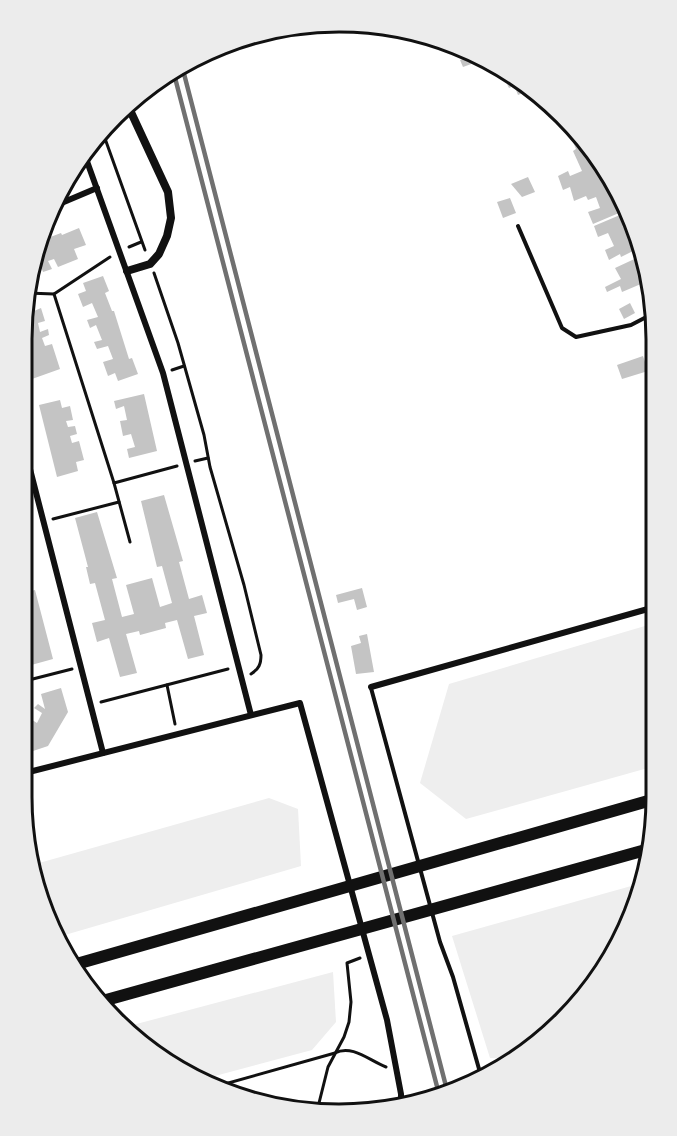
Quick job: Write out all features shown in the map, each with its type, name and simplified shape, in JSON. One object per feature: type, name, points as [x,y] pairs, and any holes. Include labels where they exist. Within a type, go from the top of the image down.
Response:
[{"type":"highway","points":[[80,963],[646,802]]},
{"type":"highway","points":[[108,1000],[641,851]]},
{"type":"street","points":[[127,271],[150,264],[159,254],[167,236],[171,218],[168,192],[131,112]]},
{"type":"street","points":[[87,162],[162,373],[251,715]]},
{"type":"street","points":[[63,202],[97,188]]},
{"type":"street","points":[[32,478],[103,753]]},
{"type":"street","points":[[371,687],[646,610]]},
{"type":"street","points":[[32,771],[300,703],[387,1020],[400,1098]]},
{"type":"lane","points":[[518,226],[562,328],[576,338],[631,325],[645,318]]},
{"type":"lane","points":[[371,687],[440,942],[453,977],[479,1070]]},
{"type":"path","points":[[105,140],[178,343],[244,585],[261,663],[252,674],[241,677]]},
{"type":"path","points":[[35,293],[54,294],[119,250],[141,242]]},
{"type":"path","points":[[54,294],[114,483],[130,542]]},
{"type":"path","points":[[114,483],[186,463]]},
{"type":"path","points":[[43,521],[119,502]]},
{"type":"path","points":[[32,679],[80,666]]},
{"type":"path","points":[[90,705],[238,666]]},
{"type":"path","points":[[166,685],[178,734]]},
{"type":"path","points":[[319,1104],[328,1067],[344,1037],[351,1002],[347,963],[369,954]]},
{"type":"path","points":[[227,1083],[335,1053],[342,1049],[352,1051],[388,1068],[396,1066]]},
{"type":"shaded area","points":[[646,626],[646,769],[466,819],[420,783],[449,684]]},
{"type":"shaded area","points":[[269,798],[298,809],[301,866],[64,935],[48,896],[39,863]]},
{"type":"shaded area","points":[[632,886],[614,933],[582,984],[556,1015],[500,1058],[490,1058],[452,936]]},
{"type":"shaded area","points":[[333,972],[336,1022],[312,1050],[212,1077],[168,1053],[133,1025]]},
{"type":"building","points":[[464,59],[474,63],[463,67],[460,60]]},
{"type":"building","points":[[572,140],[594,168],[619,213],[593,224],[588,212],[600,208],[596,197],[588,200],[586,196],[574,201],[570,187],[563,190],[558,176],[568,171],[570,176],[582,171],[573,151],[576,149]]},
{"type":"building","points":[[528,177],[535,192],[522,197],[511,184]]},
{"type":"building","points":[[510,198],[516,213],[503,218],[497,202]]},
{"type":"building","points":[[619,215],[633,251],[609,260],[605,250],[614,246],[608,233],[598,237],[594,226]]},
{"type":"building","points":[[79,228],[86,245],[74,249],[78,259],[58,267],[54,259],[48,261],[52,269],[43,272],[40,265],[49,238],[61,233],[62,235]]},
{"type":"building","points":[[635,259],[641,284],[622,292],[620,286],[607,292],[605,287],[621,279],[615,268]]},
{"type":"building","points":[[103,276],[109,291],[105,293],[114,311],[129,359],[132,358],[138,374],[118,381],[115,373],[108,376],[103,362],[113,359],[108,346],[97,349],[94,342],[102,340],[96,325],[90,328],[87,320],[98,317],[92,303],[83,307],[78,294],[86,291],[83,283]]},
{"type":"building","points":[[630,303],[635,313],[624,319],[619,309]]},
{"type":"building","points":[[33,308],[34,311],[41,308],[45,321],[38,323],[40,332],[48,329],[49,335],[42,338],[45,346],[52,344],[60,369],[32,379]]},
{"type":"building","points":[[643,356],[646,372],[622,379],[617,365]]},
{"type":"building","points":[[144,394],[157,451],[129,458],[127,449],[135,447],[131,434],[123,436],[120,421],[127,420],[124,406],[116,409],[114,401]]},
{"type":"building","points":[[60,400],[62,408],[70,406],[73,420],[66,421],[68,427],[75,426],[77,434],[70,436],[72,443],[79,441],[84,460],[76,462],[78,471],[57,477],[39,405]]},
{"type":"building","points":[[164,495],[183,561],[179,562],[189,599],[202,595],[207,613],[194,616],[204,655],[188,659],[177,620],[165,623],[166,628],[140,635],[139,631],[126,634],[137,673],[120,677],[109,638],[97,642],[92,623],[105,620],[95,583],[90,584],[86,567],[88,567],[75,518],[97,512],[117,578],[112,579],[122,617],[134,614],[126,585],[152,578],[160,607],[172,603],[162,566],[157,567],[141,501]]},
{"type":"building","points":[[362,588],[367,607],[357,610],[354,599],[338,603],[336,595]]},
{"type":"building","points":[[35,590],[53,659],[32,665],[32,591]]},
{"type":"building","points":[[367,634],[374,672],[356,674],[351,646],[361,643],[359,636]]},
{"type":"building","points":[[61,688],[68,712],[48,746],[32,751],[32,720],[37,723],[42,713],[34,708],[38,704],[45,709],[41,694]]},
{"type":"railway","points":[[184,74],[446,1085]]},
{"type":"railway","points":[[175,79],[437,1088]]}]
